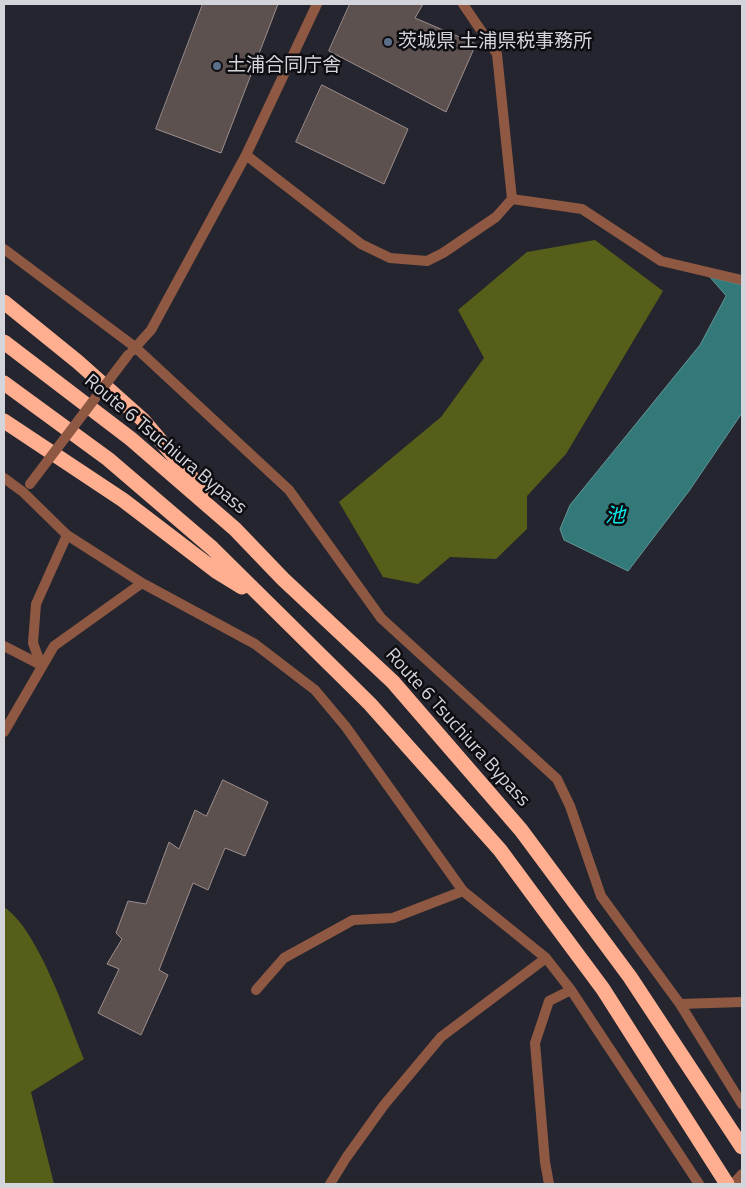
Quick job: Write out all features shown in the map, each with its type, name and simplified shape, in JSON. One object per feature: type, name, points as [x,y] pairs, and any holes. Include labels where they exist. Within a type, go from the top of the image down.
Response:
[{"type":"highway","points":[[4,302],[78,362],[143,420],[234,529]]},
{"type":"highway","name":"Route 6 Tsuchiura Bypass","points":[[4,342],[131,440],[234,529],[283,579],[393,682],[521,830],[630,977],[742,1147]]},
{"type":"highway","points":[[4,382],[108,459],[212,548],[260,598],[370,704],[500,850],[603,989],[727,1184]]},
{"type":"highway","points":[[4,421],[123,500],[216,571],[260,598]]},
{"type":"street","points":[[27,488],[128,355],[151,330],[246,155],[317,4]]},
{"type":"street","points":[[246,155],[361,244],[390,258],[427,261],[443,253],[496,217],[512,199],[498,54],[463,4]]},
{"type":"street","points":[[512,199],[582,209],[661,261],[742,280]]},
{"type":"street","points":[[4,249],[135,347],[289,490],[381,618],[556,780],[570,806],[601,896],[680,1004],[742,1104]]},
{"type":"street","points":[[4,478],[27,488],[67,535],[142,583],[255,644],[315,690],[346,728],[464,891],[546,958],[571,990],[699,1184]]},
{"type":"street","points":[[40,665],[33,643],[36,604],[67,535]]},
{"type":"street","points":[[4,732],[40,665],[54,646],[142,583]]},
{"type":"street","points":[[4,646],[40,665]]},
{"type":"street","points":[[256,990],[284,958],[353,920],[393,918],[464,891]]},
{"type":"street","points":[[330,1184],[346,1158],[384,1106],[441,1037],[546,958]]},
{"type":"street","points":[[549,1184],[545,1162],[535,1043],[548,1001],[571,990]]},
{"type":"street","points":[[680,1004],[742,1002]]},
{"type":"street","points":[[733,1184],[742,1174]]},
{"type":"green space","points":[[595,240],[663,291],[566,454],[527,496],[527,529],[496,559],[450,557],[418,584],[383,577],[339,502],[441,417],[484,358],[458,310],[527,252]]},
{"type":"green space","points":[[4,907],[17,918],[40,954],[61,1000],[84,1059],[31,1092],[54,1184],[4,1184]]},
{"type":"water","name":"池","points":[[710,277],[742,285],[742,413],[689,491],[628,571],[564,540],[560,529],[570,505],[700,345],[726,296]]},
{"type":"building","name":"土浦合同庁舎","points":[[203,4],[278,4],[221,153],[156,129]]},
{"type":"building","points":[[350,4],[423,4],[415,18],[476,44],[446,112],[329,51]]},
{"type":"building","points":[[322,85],[408,129],[384,184],[296,142]]},
{"type":"building","points":[[223,780],[268,802],[245,856],[225,848],[208,890],[193,883],[159,970],[168,975],[141,1035],[98,1013],[119,969],[107,964],[122,939],[116,933],[128,901],[146,904],[169,842],[179,849],[195,810],[206,816]]},
{"type":"place","name":"茨城県 土浦県税事務所","points":[[388,42]]},
{"type":"place","name":"土浦合同庁舎","points":[[217,66]]}]
